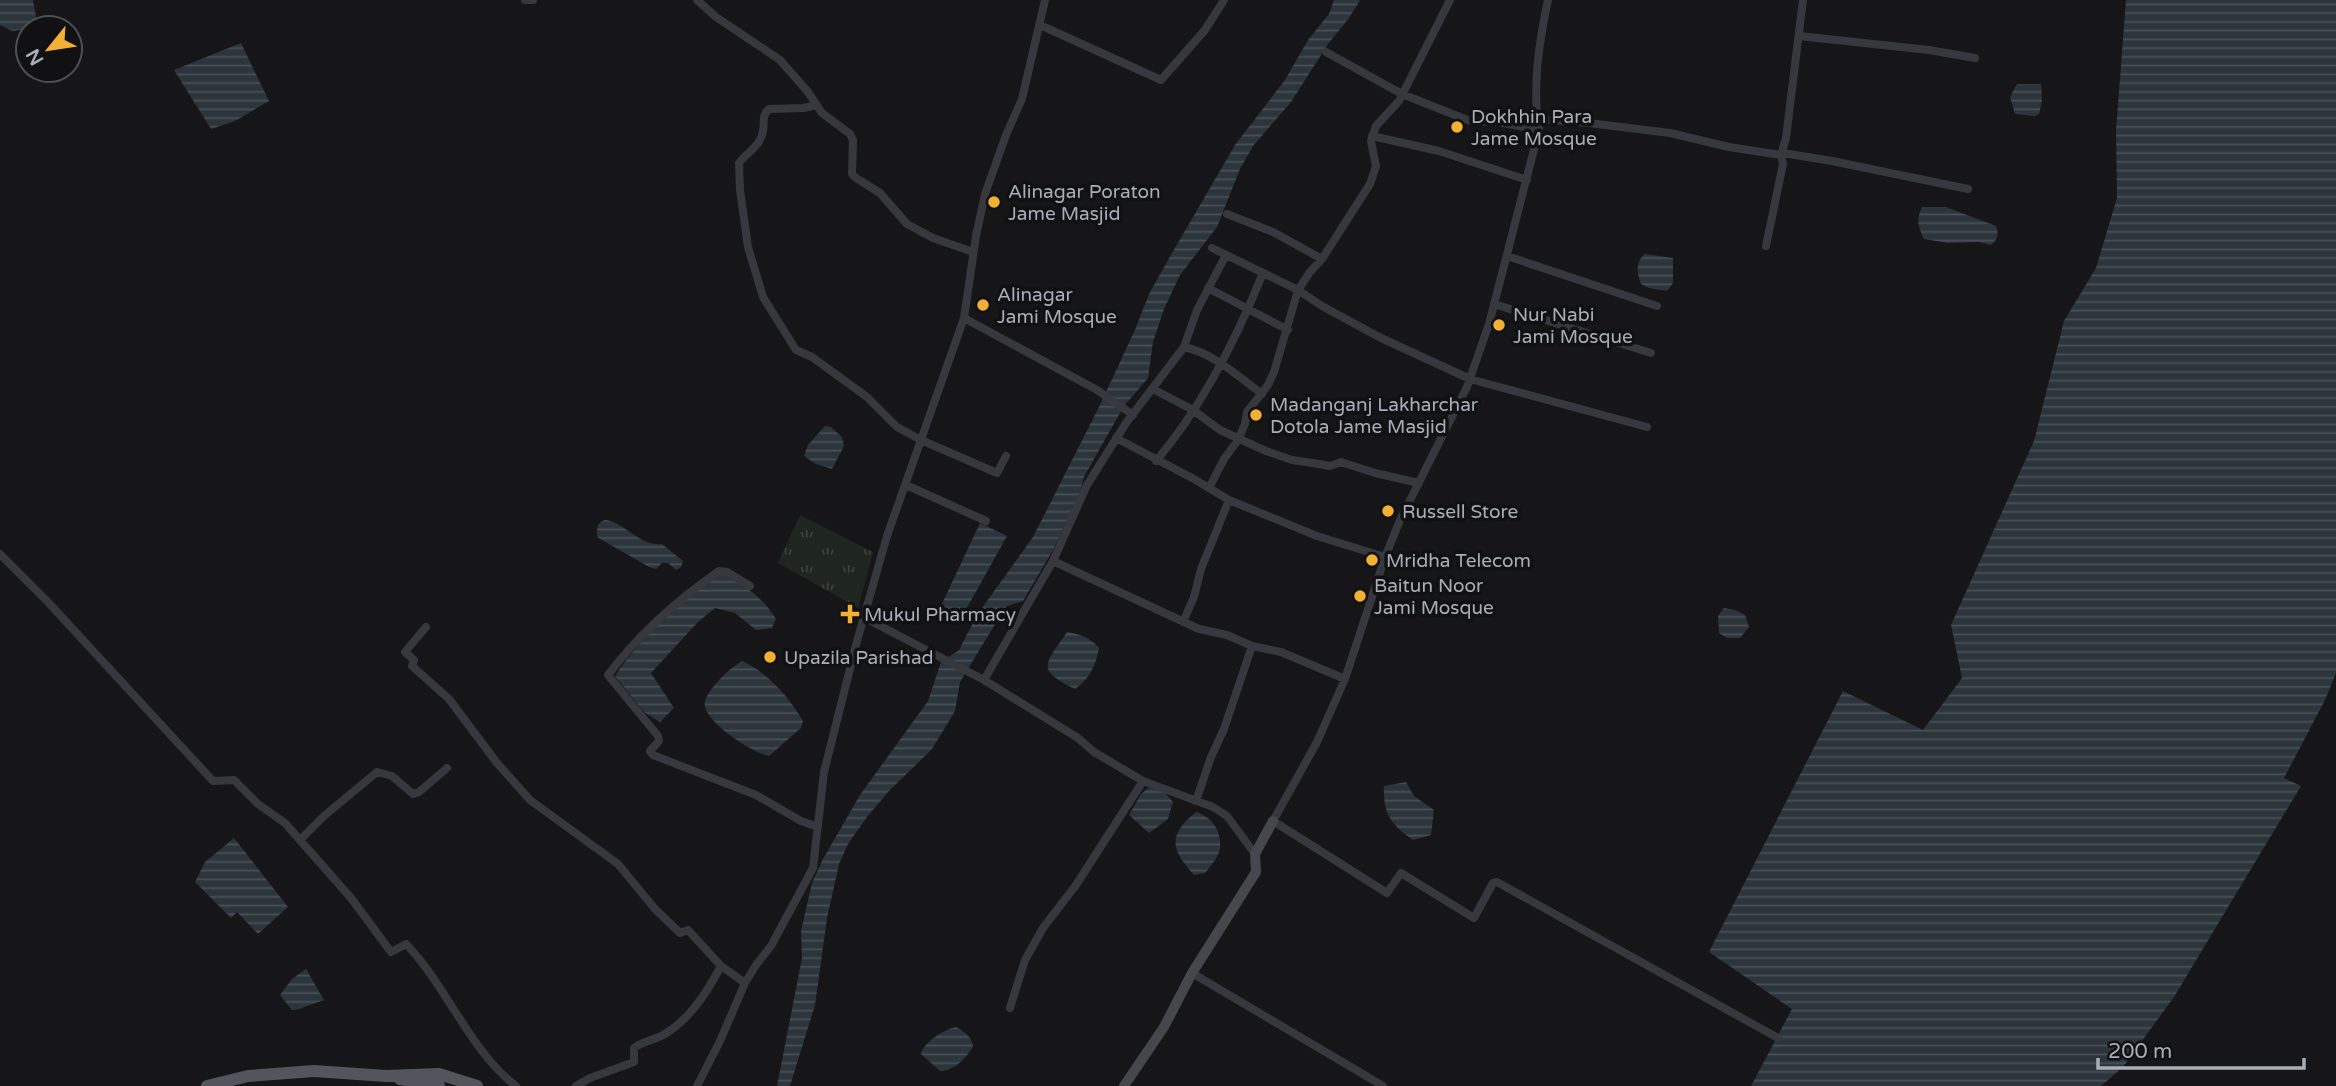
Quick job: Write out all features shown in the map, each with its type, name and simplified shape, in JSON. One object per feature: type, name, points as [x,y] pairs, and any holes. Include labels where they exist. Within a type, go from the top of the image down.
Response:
[{"type":"main road","points":[[207,1086],[248,1076],[314,1071],[386,1076],[439,1074],[477,1086]]},
{"type":"main road","points":[[386,1076],[417,1084],[439,1086]]},
{"type":"street","points":[[525,0],[533,0]]},
{"type":"street","points":[[697,0],[716,17],[780,60],[822,113],[852,137],[852,168],[856,178],[880,193],[907,224],[933,238],[973,253]]},
{"type":"street","points":[[697,1086],[745,983],[755,965],[771,946],[813,868],[824,772],[863,617],[887,536],[964,318],[985,194],[1022,99],[1045,0]]},
{"type":"street","points":[[1040,25],[1161,80],[1205,30],[1224,0]]},
{"type":"street","points":[[1209,488],[1224,459],[1238,440],[1247,412],[1262,394],[1274,372],[1298,290],[1322,259],[1370,184],[1376,166],[1371,141],[1376,126],[1399,101],[1450,0]]},
{"type":"street","points":[[1124,1086],[1164,1027],[1192,973],[1256,872],[1255,854],[1317,742],[1345,679],[1385,557],[1470,379],[1489,324],[1539,130],[1536,120],[1538,68],[1548,0]]},
{"type":"street","points":[[1766,246],[1783,164],[1782,154],[1803,0]]},
{"type":"street","points":[[1799,36],[1929,50],[1975,58]]},
{"type":"street","points":[[1326,52],[1402,94],[1470,121],[1498,122],[1539,130]]},
{"type":"street","points":[[816,105],[769,109],[763,118],[763,134],[753,152],[739,163],[748,247],[763,297],[796,350],[812,357],[867,397],[897,427],[997,473],[1006,456]]},
{"type":"street","points":[[1536,120],[1589,123],[1670,133],[1729,147],[1782,154],[1968,189]]},
{"type":"street","points":[[1372,136],[1438,151],[1527,180]]},
{"type":"street","points":[[1227,215],[1273,232],[1322,259]]},
{"type":"street","points":[[1212,248],[1298,290],[1379,337],[1470,379],[1647,427]]},
{"type":"street","points":[[984,681],[1053,561],[1087,485],[1131,414],[1184,348],[1197,310],[1226,255]]},
{"type":"street","points":[[1507,256],[1657,306]]},
{"type":"street","points":[[1156,461],[1222,364],[1263,273]]},
{"type":"street","points":[[1208,288],[1287,330]]},
{"type":"street","points":[[1494,304],[1651,353]]},
{"type":"street","points":[[964,318],[1097,390],[1131,414]]},
{"type":"street","points":[[1184,348],[1194,349],[1222,364],[1262,394]]},
{"type":"street","points":[[1153,389],[1193,410],[1238,440],[1292,460],[1329,466],[1341,461],[1375,473],[1419,483]]},
{"type":"street","points":[[1116,439],[1229,500],[1317,536],[1385,557]]},
{"type":"street","points":[[906,485],[986,521]]},
{"type":"street","points":[[1183,622],[1229,500]]},
{"type":"street","points":[[0,554],[47,601],[213,781],[234,780],[258,804],[285,823],[351,898],[391,952],[405,944],[414,953],[464,1027],[506,1079],[516,1086]]},
{"type":"street","points":[[1053,561],[1199,629],[1227,635],[1252,646],[1282,652],[1345,679]]},
{"type":"street","points":[[750,586],[727,572],[719,571],[691,591],[647,630],[608,676],[658,736],[659,741],[650,751],[653,755],[756,795],[801,821],[818,827]]},
{"type":"street","points":[[863,617],[984,681],[1143,781],[1213,807],[1227,816],[1255,854]]},
{"type":"street","points":[[426,627],[405,652],[414,660],[412,666],[449,699],[509,778],[530,800],[618,864],[655,909],[680,933],[688,930],[721,966],[745,983]]},
{"type":"street","points":[[1196,801],[1252,646]]},
{"type":"street","points":[[300,841],[324,816],[377,772],[392,776],[413,794],[447,768]]},
{"type":"street","points":[[1010,1008],[1025,960],[1043,928],[1076,885],[1143,781]]},
{"type":"street","points":[[1273,821],[1387,893],[1401,873],[1474,918],[1493,883],[1497,882],[1778,1038]]},
{"type":"street","points":[[576,1086],[634,1062],[634,1048],[676,1027],[699,1003],[721,966]]},
{"type":"street","points":[[1192,973],[1383,1086]]},
{"type":"street","points":[[284,1072],[287,1086]]},
{"type":"green space","points":[[800,515],[873,552],[858,608],[778,563]]},
{"type":"shaded area","points":[[0,0],[33,0],[36,14],[14,14],[14,31],[0,25]]},
{"type":"shaded area","points":[[1334,0],[1360,0],[1291,102],[1253,146],[1240,169],[1217,227],[1180,275],[1164,309],[1153,342],[1148,378],[1124,406],[1084,477],[1079,495],[1053,550],[1023,601],[1007,606],[1003,611],[960,682],[955,711],[932,749],[889,791],[848,844],[839,864],[827,918],[815,1005],[790,1086],[777,1086],[802,958],[801,931],[812,883],[823,859],[860,795],[928,701],[941,662],[959,650],[977,615],[1033,537],[1099,407],[1149,294],[1168,260],[1235,145],[1285,80],[1308,40],[1329,14]]},
{"type":"shaded area","points":[[2126,0],[2336,0],[2336,673],[2325,700],[2284,778],[2301,786],[2174,997],[2123,1067],[2101,1086],[1751,1086],[1792,1009],[1709,952],[1843,691],[1923,730],[1962,678],[1951,625],[2034,441],[2064,321],[2096,268],[2117,198],[2116,131]]},
{"type":"shaded area","points":[[241,43],[269,101],[235,121],[211,129],[174,70]]},
{"type":"shaded area","points":[[2017,84],[2041,84],[2042,101],[2039,114],[2015,114],[2010,97]]},
{"type":"shaded area","points":[[1922,207],[1946,207],[1996,226],[1998,234],[1991,245],[1924,239],[1918,223]]},
{"type":"shaded area","points":[[1645,254],[1673,258],[1673,283],[1667,291],[1641,284],[1638,268]]},
{"type":"shaded area","points":[[825,426],[831,427],[842,437],[844,446],[832,469],[816,464],[804,456],[808,445]]},
{"type":"shaded area","points":[[605,520],[647,542],[662,544],[683,561],[681,567],[676,570],[668,563],[662,563],[656,569],[649,567],[597,537],[597,529]]},
{"type":"shaded area","points":[[980,523],[1007,536],[959,622],[940,608]]},
{"type":"shaded area","points":[[720,573],[752,592],[776,619],[772,628],[756,630],[735,613],[715,608],[698,622],[651,673],[674,708],[660,722],[644,712],[615,676],[637,646],[663,620],[690,595]]},
{"type":"shaded area","points":[[1724,608],[1745,615],[1749,627],[1740,638],[1727,638],[1719,633],[1718,616]]},
{"type":"shaded area","points":[[1067,632],[1085,637],[1099,648],[1091,672],[1075,689],[1054,676],[1048,665],[1049,659]]},
{"type":"shaded area","points":[[742,661],[777,686],[803,721],[801,728],[769,756],[732,737],[715,722],[705,707],[712,688]]},
{"type":"shaded area","points":[[1406,782],[1414,796],[1434,810],[1431,835],[1413,840],[1393,823],[1387,811],[1384,786]]},
{"type":"shaded area","points":[[1148,788],[1162,791],[1173,802],[1168,819],[1149,833],[1129,815],[1141,794]]},
{"type":"shaded area","points":[[1196,812],[1214,825],[1220,848],[1205,873],[1194,875],[1181,858],[1176,843],[1180,828]]},
{"type":"shaded area","points":[[234,838],[288,907],[258,934],[237,912],[231,918],[195,882],[205,862]]},
{"type":"shaded area","points":[[306,969],[324,1000],[292,1010],[280,995],[292,979]]},
{"type":"shaded area","points":[[956,1027],[969,1037],[973,1046],[959,1063],[940,1071],[921,1054],[935,1037]]},
{"type":"place","name":"Dokhhin Para Jame Mosque","points":[[1457,127]]},
{"type":"place","name":"Alinagar Poraton Jame Masjid","points":[[994,202]]},
{"type":"place","name":"Alinagar Jami Mosque","points":[[983,305]]},
{"type":"place","name":"Nur Nabi Jami Mosque","points":[[1499,325]]},
{"type":"place","name":"Madanganj Lakharchar Dotola Jame Masjid","points":[[1256,415]]},
{"type":"place","name":"Russell Store","points":[[1388,511]]},
{"type":"place","name":"Mridha Telecom","points":[[1372,560]]},
{"type":"place","name":"Baitun Noor Jami Mosque","points":[[1360,596]]},
{"type":"place","name":"Mukul Pharmacy","points":[[850,614]]},
{"type":"place","name":"Upazila Parishad","points":[[770,657]]}]
